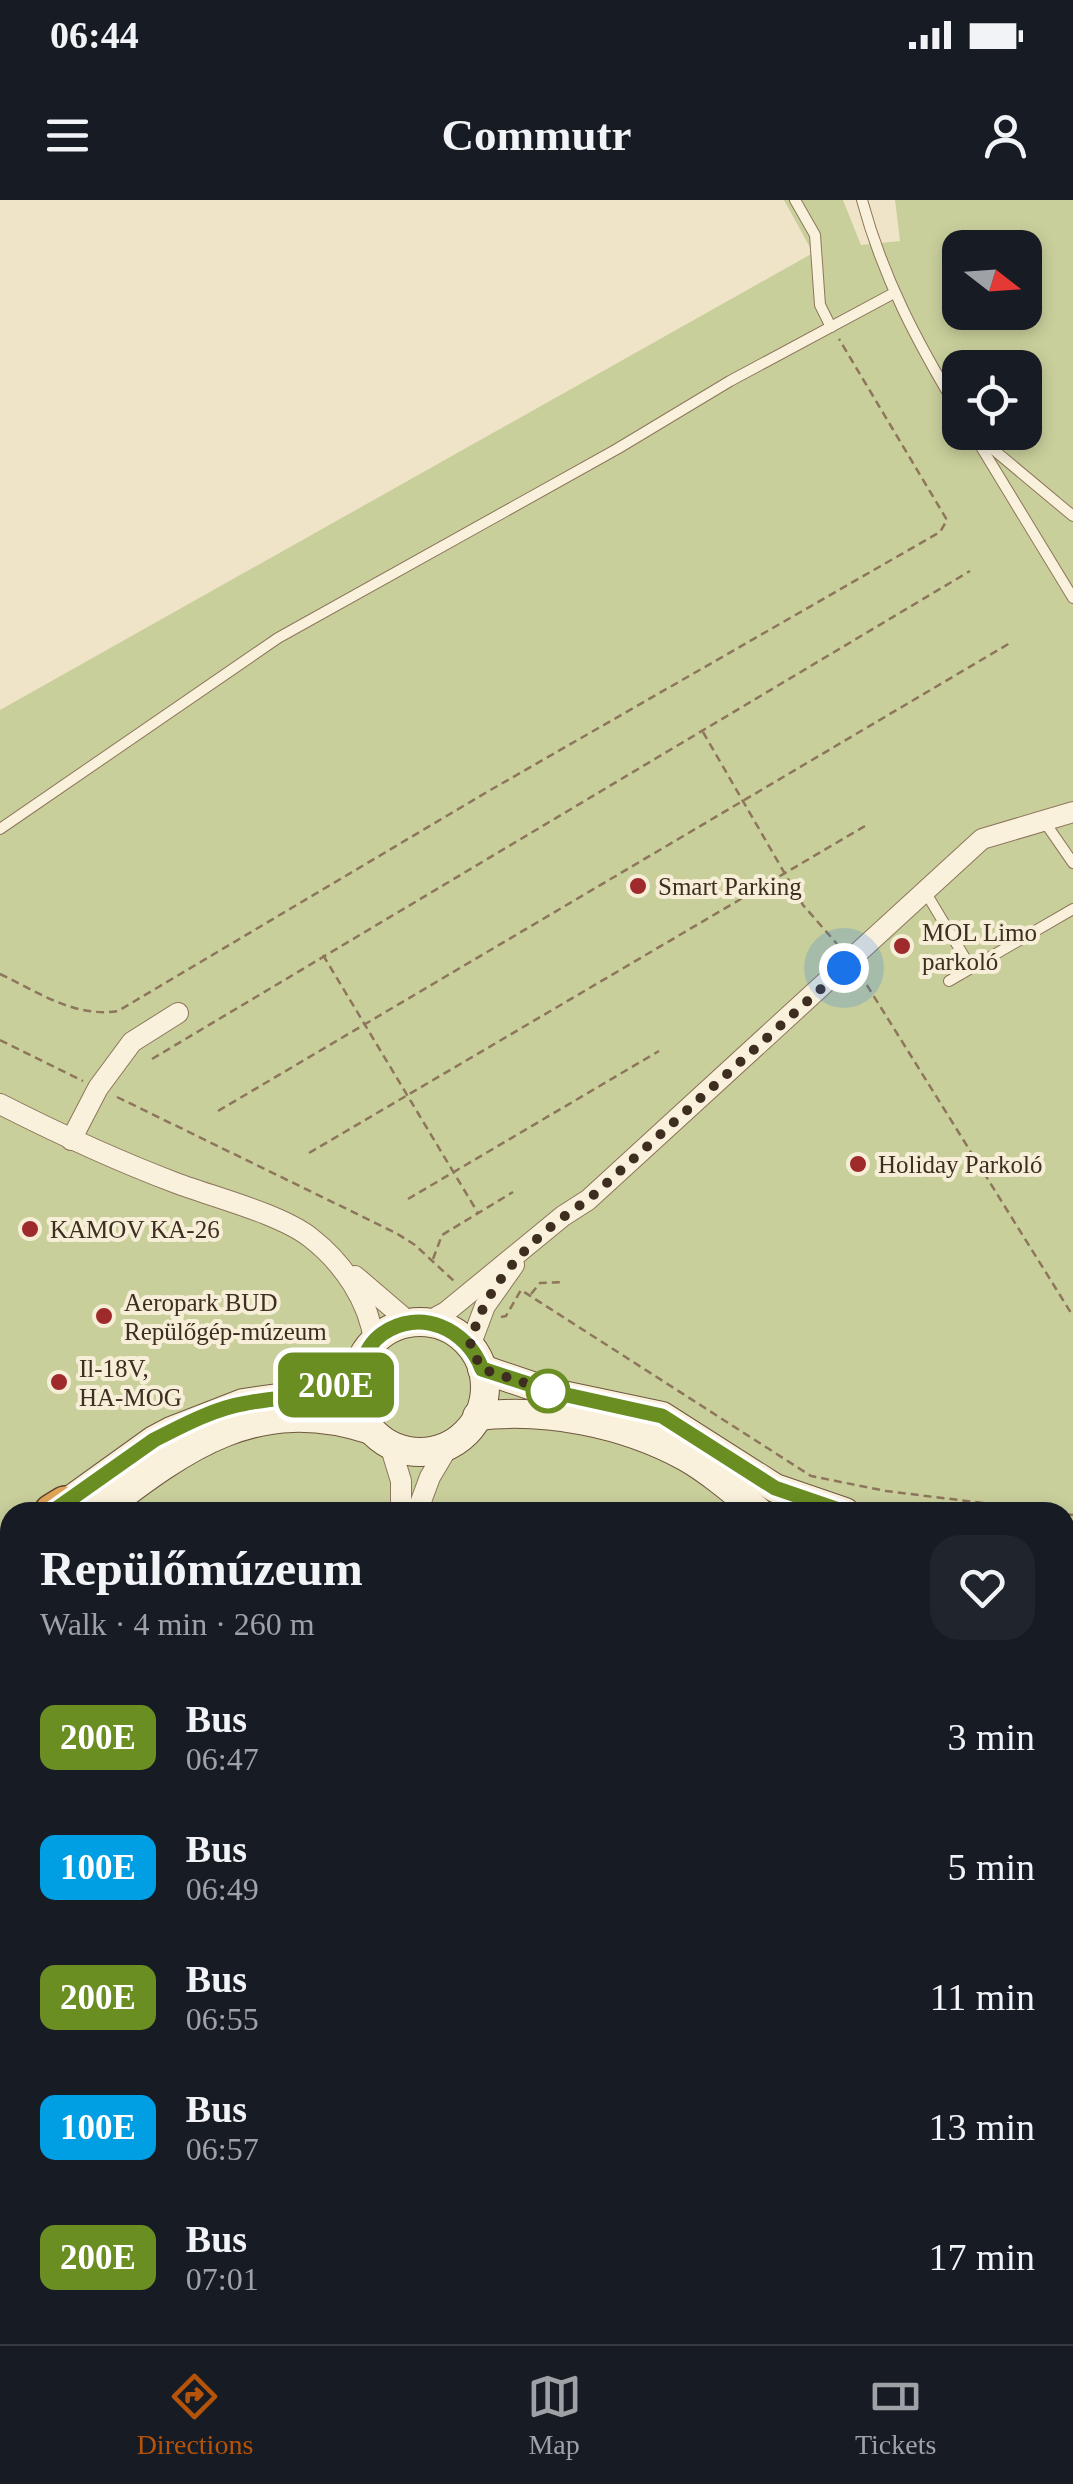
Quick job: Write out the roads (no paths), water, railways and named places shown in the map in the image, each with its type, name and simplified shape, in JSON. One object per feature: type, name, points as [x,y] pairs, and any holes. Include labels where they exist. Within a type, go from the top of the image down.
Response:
[{"type":"street","points":[[400,1502],[400,1481],[380,1437],[357,1404],[356,1374],[374,1341],[391,1329],[446,1312],[562,1216],[588,1200],[982,839],[1073,812]]},
{"type":"street","points":[[71,1140],[98,1088],[132,1042],[178,1012]]},
{"type":"street","points":[[0,1104],[71,1140],[312,1238],[364,1303],[374,1341]]},
{"type":"street","points":[[421,1502],[449,1445],[466,1433],[478,1416],[484,1388],[476,1358],[484,1306],[526,1246]]},
{"type":"street","points":[[336,1264],[419,1323],[451,1330],[476,1358],[553,1392],[662,1416],[775,1488],[816,1502]]},
{"type":"street","points":[[68,1502],[171,1431],[242,1403],[314,1393],[356,1374]]},
{"type":"street","points":[[478,1416],[547,1414],[650,1441],[686,1457],[746,1502]]},
{"type":"street","points":[[114,1502],[177,1455],[254,1421],[308,1417],[344,1421],[413,1452],[449,1445]]},
{"type":"lane","points":[[795,200],[815,235],[820,305],[831,326]]},
{"type":"lane","points":[[862,200],[894,293],[942,383]]},
{"type":"lane","points":[[0,829],[278,638],[894,293]]},
{"type":"lane","points":[[984,450],[1073,598]]},
{"type":"lane","points":[[994,450],[1073,516]]},
{"type":"lane","points":[[1044,822],[1073,863]]},
{"type":"lane","points":[[926,893],[971,968]]},
{"type":"lane","points":[[949,981],[1073,909]]},
{"type":"place","name":"Smart Parking","points":[[638,886]]},
{"type":"place","name":"MOL Limo parkoló","points":[[902,946]]},
{"type":"place","name":"Holiday Parkoló","points":[[858,1164]]},
{"type":"place","name":"KAMOV KA-26","points":[[30,1229]]},
{"type":"place","name":"Aeropark BUD Repülőgép-múzeum","points":[[104,1316]]},
{"type":"place","name":"Il-18V, HA-MOG","points":[[59,1382]]}]
